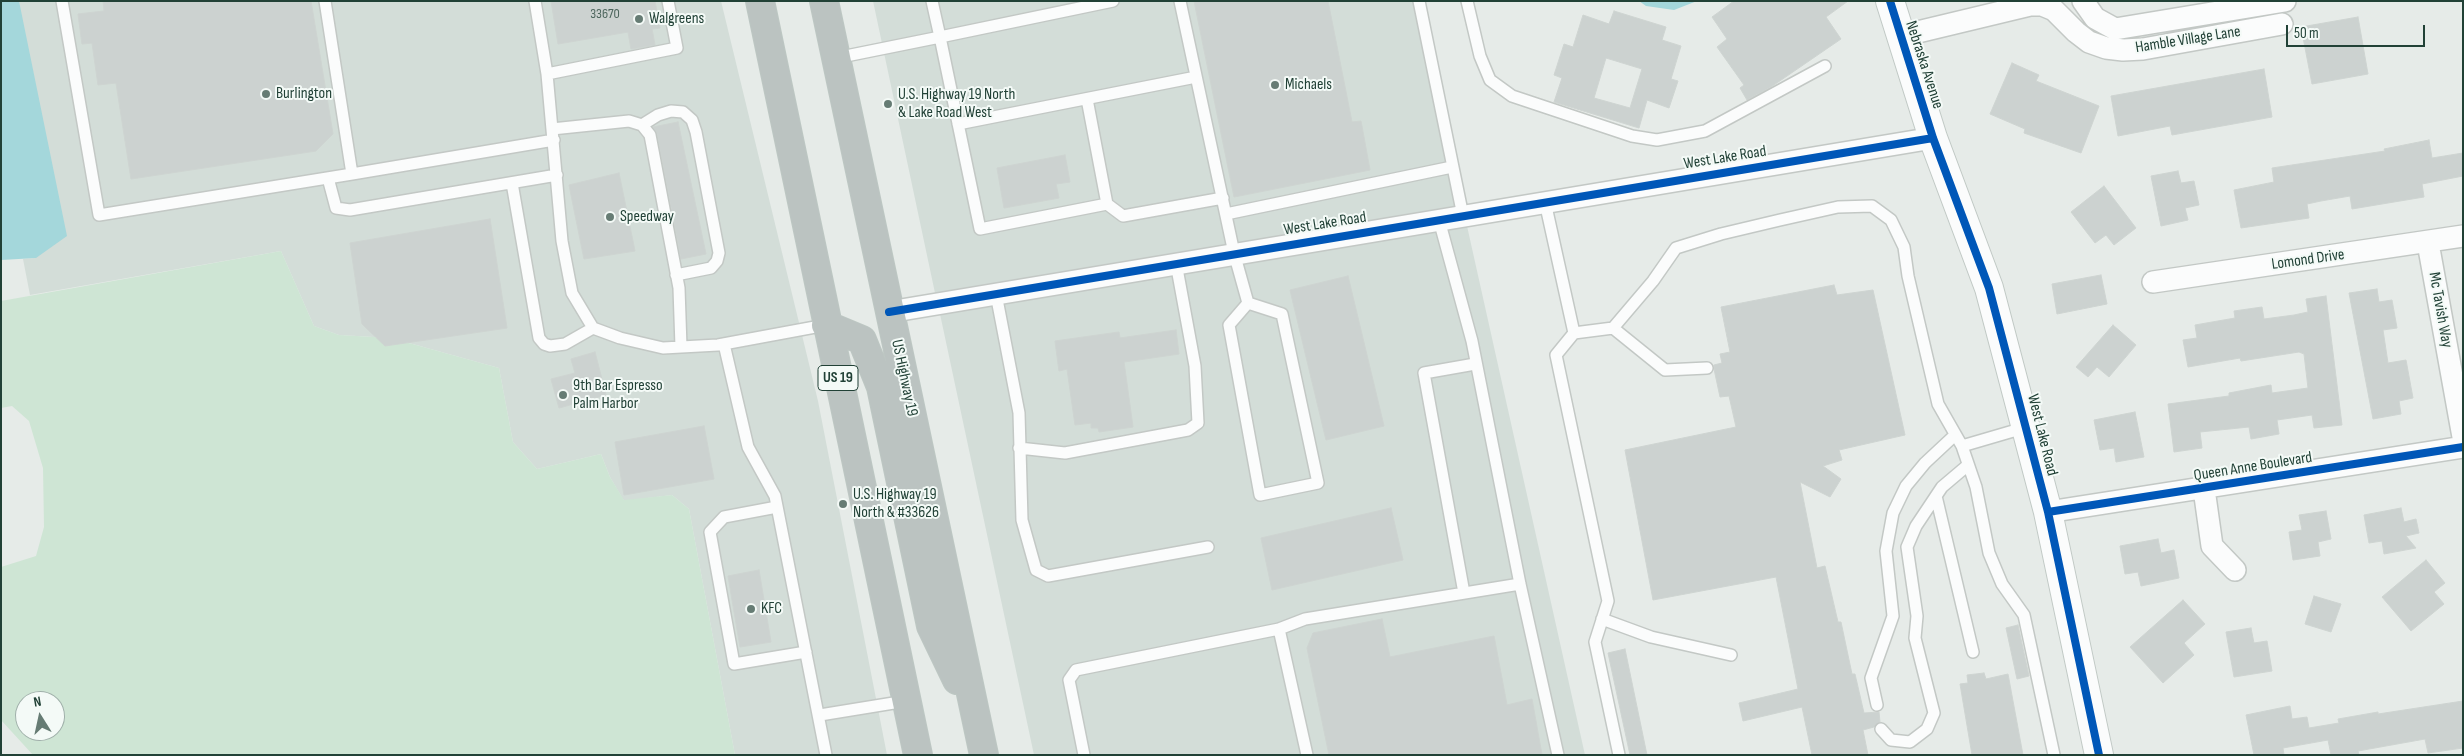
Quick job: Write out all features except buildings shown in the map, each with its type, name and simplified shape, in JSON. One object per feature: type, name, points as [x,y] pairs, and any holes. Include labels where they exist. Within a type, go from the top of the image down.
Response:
[{"type":"highway","name":"US 19","points":[[760,1],[826,325],[918,755]]},
{"type":"highway","name":"US Highway 19","points":[[824,1],[984,755]]},
{"type":"highway","points":[[826,325],[862,340],[881,387],[931,626],[976,719]]},
{"type":"street","name":"Nebraska Avenue","points":[[1890,1],[1933,138]]},
{"type":"street","points":[[2083,1],[2095,18],[2115,29],[2285,1]]},
{"type":"street","name":"Hamble Village Lane","points":[[1901,36],[2030,5],[2042,5],[2054,10],[2076,32],[2090,42],[2106,48],[2123,50],[2143,49],[2282,24]]},
{"type":"street","name":"West Lake Road","points":[[889,312],[1234,252],[1933,138],[1989,288],[2027,427],[2048,512],[2100,755]]},
{"type":"street","name":"Lomond Drive","points":[[2153,282],[2428,243],[2463,236]]},
{"type":"street","name":"Mc Tavish Way","points":[[2428,243],[2463,436]]},
{"type":"street","name":"Queen Anne Boulevard","points":[[2048,512],[2463,448]]},
{"type":"street","points":[[2204,489],[2212,546],[2235,570]]},
{"type":"lane","points":[[62,1],[99,215],[352,174],[629,121],[642,126],[650,135],[679,288],[681,347]]},
{"type":"lane","points":[[325,1],[352,174]]},
{"type":"lane","points":[[535,1],[547,74],[562,241],[572,293],[594,328],[620,338],[654,346],[681,347],[724,344],[826,325]]},
{"type":"lane","points":[[547,74],[677,48],[668,1]]},
{"type":"lane","points":[[932,1],[980,229],[1107,204]]},
{"type":"lane","points":[[836,58],[1113,1]]},
{"type":"lane","points":[[1180,1],[1234,252],[1248,302]]},
{"type":"lane","points":[[1419,1],[1463,216]]},
{"type":"lane","points":[[1467,1],[1480,56],[1490,80],[1512,96],[1632,136],[1657,140],[1705,131],[1825,66]]},
{"type":"lane","points":[[958,124],[1196,78]]},
{"type":"lane","points":[[1087,99],[1107,204],[1123,216],[1223,198]]},
{"type":"lane","points":[[642,126],[658,115],[672,111],[683,112],[692,120],[696,132],[719,253],[717,261],[711,268],[676,275]]},
{"type":"lane","points":[[1226,214],[1452,167]]},
{"type":"lane","points":[[328,178],[336,208],[350,210],[557,175]]},
{"type":"lane","points":[[512,183],[539,338],[544,344],[550,346],[565,344],[594,328]]},
{"type":"lane","points":[[1545,202],[1574,333]]},
{"type":"lane","points":[[1619,755],[1595,642],[1608,601],[1556,355],[1574,333],[1613,328],[1653,281],[1676,248],[1721,234],[1780,220],[1838,208],[1872,206],[1891,220],[1904,247],[1908,276],[1938,404],[1962,446],[1976,487],[1989,553],[2002,584],[2024,615],[2054,755]]},
{"type":"lane","points":[[1439,220],[1472,341],[1475,364],[1520,584],[1558,755]]},
{"type":"lane","points":[[1019,448],[1065,453],[1188,430],[1198,423],[1195,366],[1176,263]]},
{"type":"lane","points":[[996,294],[1019,413],[1022,520],[1036,570],[1048,576],[1208,547]]},
{"type":"lane","points":[[1248,302],[1282,314],[1318,483],[1260,496],[1229,325],[1248,302]]},
{"type":"lane","points":[[1613,328],[1665,370],[1707,368]]},
{"type":"lane","points":[[724,344],[748,447],[775,496],[820,715],[826,755]]},
{"type":"lane","points":[[1464,593],[1424,373],[1475,364]]},
{"type":"lane","points":[[1962,446],[2027,427]]},
{"type":"lane","points":[[1877,705],[1871,678],[1893,616],[1886,551],[1892,512],[1906,486],[1925,463],[1955,435]]},
{"type":"lane","points":[[1881,729],[1891,740],[1910,742],[1926,729],[1934,714],[1915,638],[1917,616],[1908,547],[1916,526],[1942,487],[1968,465]]},
{"type":"lane","points":[[1936,496],[1972,652]]},
{"type":"lane","points":[[777,506],[724,517],[710,532],[734,664],[806,652]]},
{"type":"lane","points":[[1084,755],[1069,680],[1076,670],[1279,629],[1305,619],[1520,584]]},
{"type":"lane","points":[[1602,619],[1651,637],[1732,654]]},
{"type":"lane","points":[[1279,629],[1308,755]]},
{"type":"lane","points":[[820,715],[906,701]]},
{"type":"shaded area","points":[[19,1],[721,1],[818,401],[887,755],[735,755],[689,509],[672,495],[624,501],[610,477],[601,454],[537,469],[513,442],[499,368],[391,338],[339,335],[314,326],[281,251],[30,295],[23,259],[36,258]]},
{"type":"shaded area","points":[[873,1],[1417,1],[1463,205],[935,293]]},
{"type":"shaded area","points":[[1467,226],[1585,755],[1034,755],[940,314]]},
{"type":"green space","points":[[281,251],[314,326],[339,335],[391,338],[499,368],[513,442],[537,469],[601,454],[610,477],[624,500],[672,495],[689,509],[735,755],[33,755],[20,741],[65,741],[65,691],[15,691],[15,735],[1,720],[1,567],[36,556],[44,527],[43,468],[29,421],[12,406],[1,408],[1,301]]},
{"type":"water","points":[[1,1],[19,1],[67,236],[36,258],[1,260]]},
{"type":"water","points":[[1639,1],[1697,1],[1674,10],[1646,6]]},
{"type":"cycle path","points":[[1890,1],[1933,138],[1989,288],[2048,512],[2099,755]]},
{"type":"cycle path","points":[[889,312],[1933,138]]},
{"type":"cycle path","points":[[2048,512],[2463,447]]},
{"type":"place","name":"Walgreens","points":[[639,19]]},
{"type":"place","name":"Michaels","points":[[1275,85]]},
{"type":"place","name":"Burlington","points":[[266,94]]},
{"type":"place","name":"U.S. Highway 19 North & Lake Road West","points":[[888,104]]},
{"type":"place","name":"Speedway","points":[[610,217]]},
{"type":"place","name":"9th Bar Espresso Palm Harbor","points":[[563,395]]},
{"type":"place","name":"U.S. Highway 19 North & #33626","points":[[843,504]]},
{"type":"place","name":"KFC","points":[[751,609]]}]
